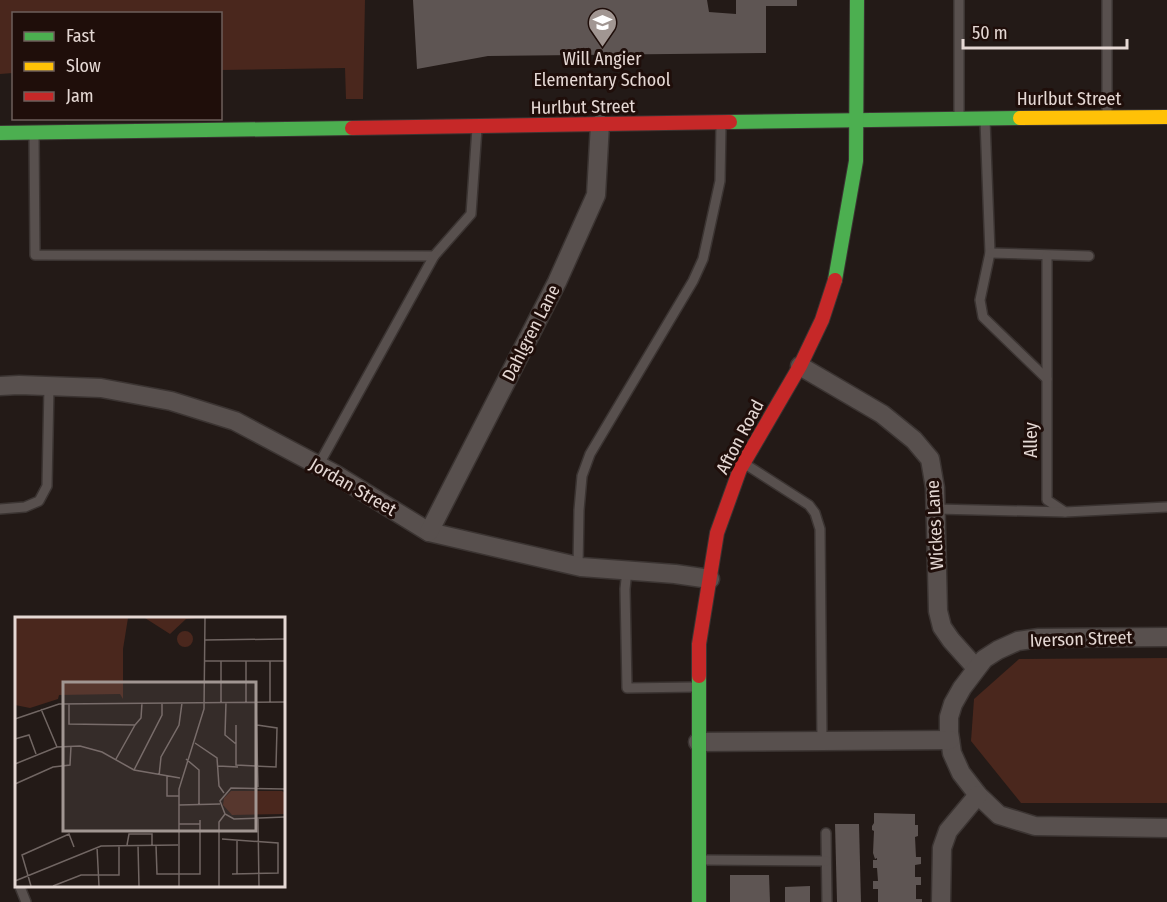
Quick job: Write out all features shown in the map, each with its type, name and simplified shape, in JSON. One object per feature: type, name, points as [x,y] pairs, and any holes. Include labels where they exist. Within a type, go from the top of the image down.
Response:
[{"type":"street","name":"Afton Road","points":[[699,902],[699,644],[717,533],[740,469],[800,366],[822,320],[835,280],[856,161],[857,0]]},
{"type":"street","name":"Hurlbut Street","points":[[0,133],[959,118],[1167,117]]},
{"type":"street","name":"Dahlgren Lane","points":[[429,532],[557,282],[596,195],[600,124]]},
{"type":"street","name":"Wickes Lane","points":[[800,366],[882,414],[914,440],[930,459],[935,488],[938,611],[942,627],[976,668]]},
{"type":"street","name":"Jordan Street","points":[[0,386],[101,388],[171,401],[235,421],[318,465],[429,532],[578,566],[710,579]]},
{"type":"street","name":"Iverson Street","points":[[1167,637],[1039,638],[1017,641],[984,659],[962,688],[949,717],[952,753],[961,773],[978,795],[999,815],[1035,826],[1167,828]]},
{"type":"street","points":[[698,742],[950,740]]},
{"type":"street","points":[[941,902],[942,849],[948,831],[978,795]]},
{"type":"lane","points":[[959,0],[959,118]]},
{"type":"lane","points":[[1107,0],[1107,117]]},
{"type":"lane","points":[[985,118],[990,253],[980,300],[983,317],[1047,379]]},
{"type":"lane","points":[[578,566],[582,476],[590,454],[693,281],[703,259],[720,181],[721,123]]},
{"type":"lane","points":[[318,465],[434,256],[471,214],[477,126]]},
{"type":"lane","points":[[34,132],[35,255],[434,256]]},
{"type":"lane","points":[[990,253],[1089,256]]},
{"type":"lane","name":"Alley","points":[[1047,256],[1047,500],[1065,512]]},
{"type":"lane","points":[[0,509],[26,507],[39,501],[47,486],[49,386]]},
{"type":"lane","points":[[743,463],[809,505],[820,529],[822,741]]},
{"type":"lane","points":[[936,509],[1065,512],[1167,507]]},
{"type":"lane","points":[[627,570],[625,589],[627,688],[699,687]]},
{"type":"lane","points":[[826,833],[827,902]]},
{"type":"lane","points":[[699,860],[826,861]]},
{"type":"lane","points":[[20,887],[26,902]]},
{"type":"shaded area","points":[[0,0],[365,0],[363,99],[346,99],[345,68],[222,70],[222,12],[12,12],[12,73],[0,74]]},
{"type":"shaded area","points":[[1167,658],[1167,803],[1021,803],[971,741],[974,699],[1019,659]]},
{"type":"building","points":[[413,0],[707,0],[709,12],[736,14],[736,0],[797,0],[797,6],[766,6],[766,53],[488,56],[417,69]]},
{"type":"building","points":[[874,813],[915,814],[915,825],[918,825],[918,836],[915,837],[916,857],[921,857],[921,864],[915,865],[915,877],[921,877],[921,885],[916,885],[916,899],[922,899],[922,902],[878,902],[878,889],[873,889],[873,881],[878,881],[877,868],[873,868],[873,860],[877,860],[873,853]]},
{"type":"building","points":[[835,824],[859,824],[861,902],[837,902]]},
{"type":"building","points":[[730,875],[769,875],[770,902],[730,902]]},
{"type":"building","points":[[810,886],[810,902],[785,902],[785,887]]},
{"type":"traffic: fast","points":[[835,280],[856,161],[857,0]]},
{"type":"traffic: fast","points":[[730,122],[1020,118]]},
{"type":"traffic: fast","points":[[0,133],[352,128]]},
{"type":"traffic: fast","points":[[699,676],[699,902]]},
{"type":"traffic: slow","points":[[1020,118],[1167,117]]},
{"type":"traffic: jam","points":[[352,128],[730,122]]},
{"type":"traffic: jam","points":[[699,676],[699,644],[717,533],[740,469],[800,366],[822,320],[835,280]]},
{"type":"place","name":"Will Angier Elementary School","points":[[602,48]]}]
